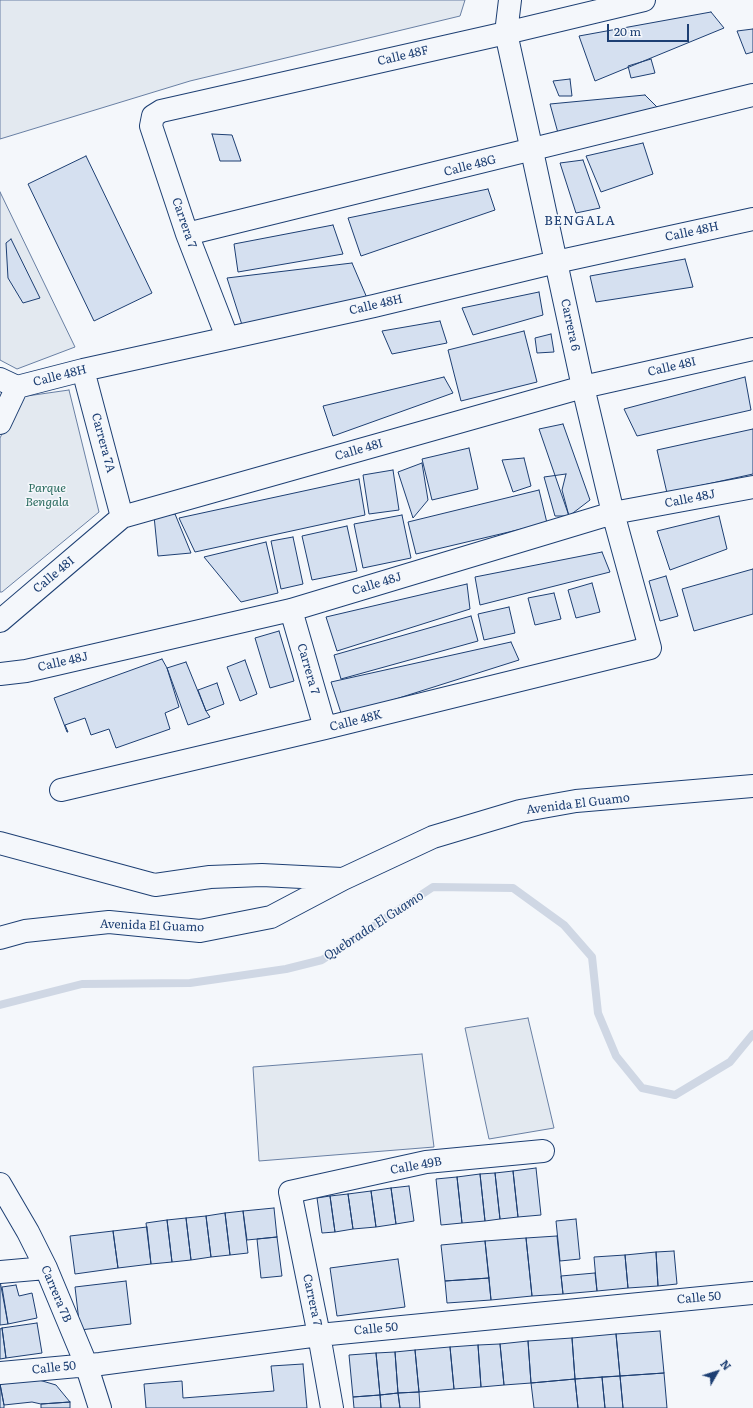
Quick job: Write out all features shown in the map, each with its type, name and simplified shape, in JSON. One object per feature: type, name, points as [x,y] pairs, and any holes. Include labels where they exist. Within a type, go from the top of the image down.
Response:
[{"type":"street","name":"Carrera 6","points":[[510,0],[506,33],[583,387],[613,513],[650,648]]},
{"type":"street","name":"Calle 48F","points":[[161,111],[506,33],[644,0]]},
{"type":"street","name":"Calle 48G","points":[[187,234],[532,151],[753,95]]},
{"type":"street","name":"Carrera 7","points":[[161,111],[153,116],[151,126],[187,234],[227,337]]},
{"type":"street","name":"Calle 48H","points":[[8,383],[83,370],[227,337],[374,306],[556,262],[753,219]]},
{"type":"street","name":"Calle 48I","points":[[0,621],[122,517],[583,387],[753,349]]},
{"type":"street","name":"Carrera 7A","points":[[83,370],[122,517]]},
{"type":"street","points":[[0,423],[8,383]]},
{"type":"street","name":"Calle 48J","points":[[0,674],[26,671],[291,610],[613,513],[753,486]]},
{"type":"street","name":"Carrera 7","points":[[291,610],[325,728]]},
{"type":"street","name":"Calle 48K","points":[[61,790],[325,728],[650,648]]},
{"type":"street","name":"Avenida El Guamo","points":[[0,938],[25,931],[108,922],[200,931],[271,917],[343,879],[433,837],[520,811],[576,801],[753,786]]},
{"type":"street","name":"Avenida El Guamo","points":[[0,843],[155,885],[210,878],[262,875],[343,879]]},
{"type":"street","name":"Calle 49B","points":[[290,1192],[426,1162],[543,1151]]},
{"type":"street","name":"Carrera 7B","points":[[0,1184],[28,1232],[46,1268],[86,1364],[100,1408]]},
{"type":"street","name":"Carrera 7","points":[[290,1192],[332,1408]]},
{"type":"street","points":[[0,1259],[10,1271],[46,1268]]},
{"type":"street","name":"Calle 50","points":[[0,1373],[86,1364],[100,1364],[319,1335],[753,1293]]},
{"type":"green space","points":[[0,0],[465,0],[460,16],[190,81],[0,139]]},
{"type":"green space","points":[[0,192],[75,347],[17,369],[0,360]]},
{"type":"green space","name":"Parque Bengala","points":[[69,390],[99,512],[2,592],[0,592],[0,438],[20,397]]},
{"type":"green space","points":[[528,1018],[554,1128],[489,1139],[465,1028]]},
{"type":"green space","points":[[422,1054],[434,1147],[259,1161],[253,1067]]},
{"type":"building","points":[[711,12],[724,28],[595,81],[579,36]]},
{"type":"building","points":[[753,29],[753,52],[746,54],[737,31]]},
{"type":"building","points":[[651,59],[655,73],[631,78],[628,66]]},
{"type":"building","points":[[570,79],[572,96],[559,96],[553,81]]},
{"type":"building","points":[[645,95],[658,108],[558,133],[550,104]]},
{"type":"building","points":[[212,134],[232,135],[241,161],[220,161]]},
{"type":"building","points":[[643,143],[653,174],[601,192],[586,156]]},
{"type":"building","points":[[86,156],[152,293],[94,321],[28,184]]},
{"type":"building","points":[[583,160],[600,208],[576,213],[560,163]]},
{"type":"building","points":[[488,189],[495,210],[361,256],[348,218]]},
{"type":"building","points":[[333,225],[343,254],[238,272],[234,244]]},
{"type":"building","points":[[11,239],[40,298],[23,303],[8,278],[6,243]]},
{"type":"building","points":[[685,259],[693,287],[596,302],[590,276]]},
{"type":"building","points":[[352,263],[370,305],[243,328],[227,278]]},
{"type":"building","points":[[539,292],[543,315],[473,335],[462,308]]},
{"type":"building","points":[[440,321],[447,343],[392,354],[382,331]]},
{"type":"building","points":[[524,331],[537,382],[461,401],[448,350]]},
{"type":"building","points":[[551,334],[554,352],[537,353],[535,338]]},
{"type":"building","points":[[444,377],[453,393],[333,436],[323,406]]},
{"type":"building","points":[[745,377],[751,410],[637,436],[624,409]]},
{"type":"building","points":[[563,424],[590,500],[569,516],[539,429]]},
{"type":"building","points":[[753,429],[753,474],[667,493],[657,450]]},
{"type":"building","points":[[469,448],[478,489],[432,500],[422,459]]},
{"type":"building","points":[[524,458],[531,486],[513,492],[502,460]]},
{"type":"building","points":[[422,463],[428,500],[413,518],[398,472]]},
{"type":"building","points":[[393,470],[399,510],[369,514],[363,475]]},
{"type":"building","points":[[566,474],[562,490],[569,516],[555,516],[544,477]]},
{"type":"building","points":[[359,479],[365,515],[195,552],[179,518]]},
{"type":"building","points":[[539,490],[547,523],[416,554],[408,522]]},
{"type":"building","points":[[175,514],[191,553],[158,556],[154,516]]},
{"type":"building","points":[[402,515],[411,558],[363,568],[354,524]]},
{"type":"building","points":[[719,516],[727,549],[670,570],[657,531]]},
{"type":"building","points":[[347,526],[357,571],[312,580],[302,536]]},
{"type":"building","points":[[293,537],[303,584],[281,589],[271,541]]},
{"type":"building","points":[[266,542],[278,593],[241,602],[204,557]]},
{"type":"building","points":[[602,552],[610,572],[480,605],[475,577]]},
{"type":"building","points":[[753,569],[753,614],[694,631],[682,589]]},
{"type":"building","points":[[666,576],[678,616],[660,621],[649,581]]},
{"type":"building","points":[[592,583],[600,612],[576,618],[568,590]]},
{"type":"building","points":[[467,584],[470,609],[337,651],[326,617]]},
{"type":"building","points":[[554,593],[561,619],[535,625],[528,598]]},
{"type":"building","points":[[509,607],[515,633],[484,640],[478,614]]},
{"type":"building","points":[[471,616],[478,641],[341,679],[334,655]]},
{"type":"building","points":[[279,631],[294,681],[270,688],[255,638]]},
{"type":"building","points":[[511,642],[519,660],[342,716],[331,682]]},
{"type":"building","points":[[162,659],[167,668],[179,707],[165,713],[170,729],[116,748],[109,729],[91,735],[85,718],[65,725],[67,732],[54,698]]},
{"type":"building","points":[[245,660],[257,694],[240,701],[227,667]]},
{"type":"building","points":[[186,662],[206,711],[210,717],[188,725],[167,668]]},
{"type":"building","points":[[217,683],[224,704],[206,711],[198,690]]},
{"type":"building","points":[[536,1168],[541,1215],[518,1217],[513,1171]]},
{"type":"building","points":[[513,1171],[518,1217],[500,1219],[495,1173]]},
{"type":"building","points":[[495,1173],[500,1219],[485,1221],[480,1174]]},
{"type":"building","points":[[480,1174],[485,1221],[462,1223],[457,1177]]},
{"type":"building","points":[[457,1177],[462,1223],[441,1225],[436,1179]]},
{"type":"building","points":[[409,1186],[414,1221],[396,1224],[391,1188]]},
{"type":"building","points":[[391,1188],[396,1224],[376,1227],[371,1191]]},
{"type":"building","points":[[371,1191],[376,1227],[353,1229],[348,1194]]},
{"type":"building","points":[[348,1194],[353,1229],[335,1232],[330,1196]]},
{"type":"building","points":[[330,1196],[335,1232],[322,1233],[317,1198]]},
{"type":"building","points":[[274,1208],[277,1237],[247,1240],[243,1211]]},
{"type":"building","points":[[243,1211],[248,1253],[230,1255],[225,1213]]},
{"type":"building","points":[[225,1213],[230,1255],[211,1257],[206,1216]]},
{"type":"building","points":[[206,1216],[211,1257],[191,1260],[186,1218]]},
{"type":"building","points":[[186,1218],[191,1260],[172,1262],[167,1220]]},
{"type":"building","points":[[576,1219],[580,1259],[560,1261],[556,1221]]},
{"type":"building","points":[[167,1220],[172,1262],[151,1264],[146,1223]]},
{"type":"building","points":[[147,1227],[151,1264],[118,1268],[113,1231]]},
{"type":"building","points":[[113,1231],[118,1268],[75,1274],[70,1236]]},
{"type":"building","points":[[557,1236],[563,1294],[532,1296],[526,1238]]},
{"type":"building","points":[[277,1237],[282,1276],[261,1278],[257,1239]]},
{"type":"building","points":[[526,1238],[532,1296],[491,1300],[485,1241]]},
{"type":"building","points":[[485,1241],[489,1278],[445,1281],[441,1245]]},
{"type":"building","points":[[674,1251],[677,1284],[658,1286],[656,1252]]},
{"type":"building","points":[[656,1252],[658,1286],[628,1288],[625,1255]]},
{"type":"building","points":[[625,1255],[628,1288],[597,1291],[594,1257]]},
{"type":"building","points":[[398,1259],[405,1307],[337,1316],[330,1268]]},
{"type":"building","points":[[595,1273],[597,1291],[563,1294],[561,1276]]},
{"type":"building","points":[[489,1278],[491,1300],[447,1303],[445,1281]]},
{"type":"building","points":[[0,1281],[8,1324],[0,1325]]},
{"type":"building","points":[[126,1281],[131,1324],[80,1330],[75,1287]]},
{"type":"building","points":[[16,1285],[19,1296],[32,1293],[37,1318],[8,1324],[2,1287]]},
{"type":"building","points":[[37,1323],[42,1353],[6,1358],[2,1328]]},
{"type":"building","points":[[2,1328],[6,1358],[0,1359],[0,1329]]},
{"type":"building","points":[[660,1331],[664,1373],[620,1376],[616,1334]]},
{"type":"building","points":[[616,1334],[620,1376],[575,1379],[572,1338]]},
{"type":"building","points":[[572,1338],[575,1379],[531,1383],[528,1341]]},
{"type":"building","points":[[528,1341],[531,1383],[504,1385],[500,1344]]},
{"type":"building","points":[[500,1344],[504,1385],[481,1387],[478,1345]]},
{"type":"building","points":[[478,1345],[481,1387],[454,1389],[450,1347]]},
{"type":"building","points":[[450,1347],[454,1389],[419,1392],[415,1350]]},
{"type":"building","points":[[415,1350],[419,1392],[398,1393],[395,1352]]},
{"type":"building","points":[[395,1352],[398,1393],[380,1395],[376,1353]]},
{"type":"building","points":[[376,1353],[380,1395],[353,1397],[349,1355]]},
{"type":"building","points":[[303,1364],[307,1408],[146,1408],[144,1384],[182,1381],[183,1398],[274,1391],[271,1366]]},
{"type":"building","points":[[664,1373],[667,1408],[623,1408],[620,1376]]},
{"type":"building","points":[[620,1376],[623,1408],[605,1408],[602,1377]]},
{"type":"building","points":[[602,1377],[605,1408],[578,1408],[575,1379]]},
{"type":"building","points":[[575,1379],[578,1408],[534,1408],[531,1383]]},
{"type":"building","points":[[39,1380],[56,1385],[70,1402],[41,1404],[32,1402],[4,1405],[0,1384]]},
{"type":"building","points":[[0,1384],[4,1405],[4,1408],[0,1408]]},
{"type":"building","points":[[419,1392],[420,1408],[400,1408],[398,1393]]},
{"type":"building","points":[[398,1393],[400,1408],[381,1408],[380,1395]]},
{"type":"building","points":[[380,1395],[381,1408],[354,1408],[353,1397]]},
{"type":"building","points":[[70,1402],[70,1408],[41,1408],[41,1404]]},
{"type":"waterway","name":"Quebrada El Guamo","points":[[0,1005],[82,984],[190,983],[286,969],[322,960],[433,887],[513,888],[564,925],[592,957],[598,1013],[616,1056],[642,1088],[675,1095],[730,1062],[753,1034]]},
{"type":"district","name":"BENGALA","points":[[580,221]]}]
